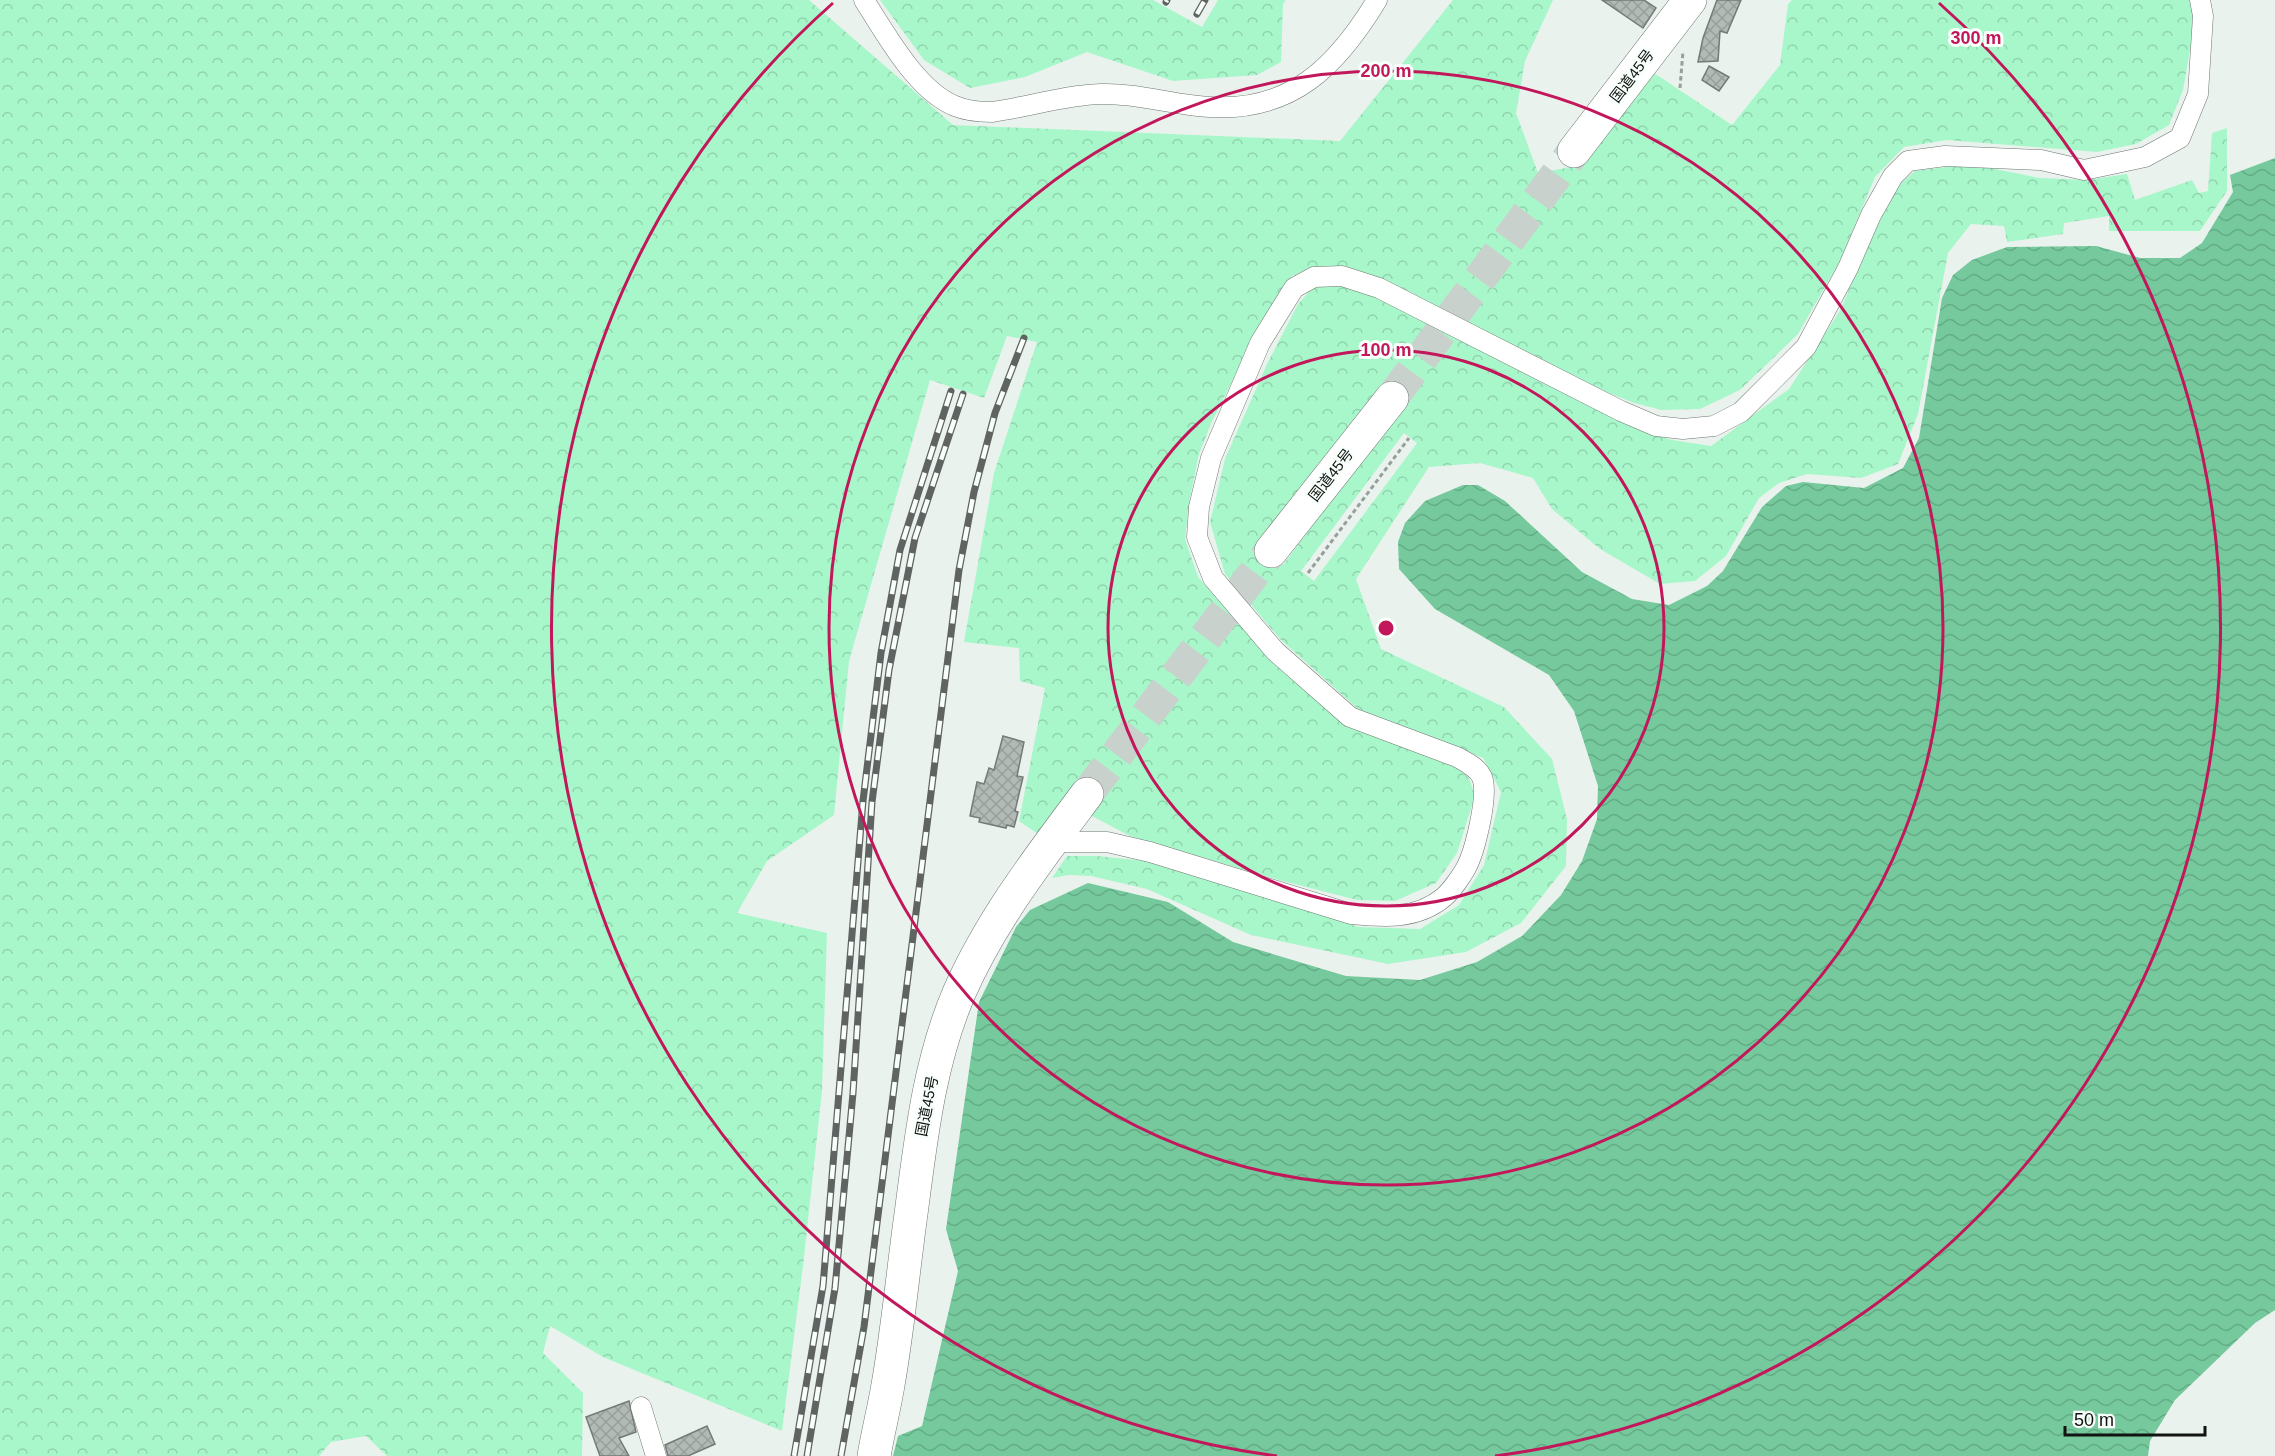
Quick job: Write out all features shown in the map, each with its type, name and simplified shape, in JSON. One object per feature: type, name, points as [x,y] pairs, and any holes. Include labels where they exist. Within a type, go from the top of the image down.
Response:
[{"type":"highway","name":"国道45号","points":[[1574,152],[1690,0]]},
{"type":"highway","name":"国道45号","points":[[1271,551],[1392,398]]},
{"type":"highway","name":"国道45号","points":[[873,1456],[889,1384],[921,1138],[931,1080],[940,1049],[959,994],[976,957],[1034,865],[1087,794]]},
{"type":"street","points":[[864,0],[927,88],[954,105],[975,111],[992,112],[1101,94],[1128,95],[1209,107],[1236,107],[1262,103],[1286,95],[1309,81],[1334,60],[1377,0]]},
{"type":"street","points":[[1051,842],[1107,842],[1150,852],[1351,914],[1384,917],[1414,914],[1444,897],[1466,867],[1481,819],[1484,790],[1481,776],[1472,765],[1457,757],[1350,717],[1275,651],[1213,578],[1197,537],[1199,507],[1211,458],[1260,343],[1294,288],[1314,277],[1342,276],[1389,293],[1656,426],[1683,429],[1714,426],[1741,411],[1806,347],[1848,267],[1871,215],[1893,176],[1908,161],[1945,156],[2041,160],[2084,170],[2145,157],[2180,138],[2198,94],[2203,16],[2200,0]]},
{"type":"street","points":[[641,1407],[656,1456]]},
{"type":"path","points":[[1308,573],[1408,438]]},
{"type":"green space","points":[[0,0],[809,0],[953,125],[1340,141],[1453,0],[1553,0],[1525,61],[1516,113],[1538,173],[1582,165],[1654,73],[1732,125],[1780,65],[1788,4],[1792,0],[2189,0],[2195,21],[2183,90],[2169,125],[2136,144],[2097,152],[1947,140],[1904,147],[1875,177],[1840,261],[1798,334],[1740,390],[1700,409],[1662,410],[1634,403],[1599,389],[1477,327],[1345,267],[1314,267],[1292,276],[1253,341],[1212,421],[1199,454],[1189,503],[1185,539],[1198,577],[1268,657],[1348,724],[1448,760],[1469,778],[1475,796],[1457,853],[1436,883],[1395,901],[1357,900],[1279,880],[1130,836],[1090,815],[1103,799],[1077,783],[1041,836],[1019,821],[1045,688],[1020,681],[1019,648],[964,642],[994,473],[1037,342],[1007,336],[984,398],[930,380],[849,661],[834,815],[767,861],[737,913],[827,933],[822,1091],[782,1431],[603,1357],[550,1326],[543,1353],[583,1393],[582,1456],[387,1456],[366,1436],[331,1442],[319,1456],[0,1456]]},
{"type":"green space","points":[[880,0],[1153,0],[1202,27],[1218,0],[1286,0],[1283,4],[1281,62],[1257,75],[1173,81],[1087,52],[1025,77],[970,88],[924,60]]},
{"type":"green space","points":[[2227,128],[2227,191],[2200,231],[2109,231],[2109,216],[2064,223],[2063,234],[2007,242],[2004,226],[1971,224],[1948,253],[1918,414],[1898,464],[1861,478],[1807,474],[1779,483],[1759,498],[1726,556],[1695,581],[1660,584],[1600,549],[1552,509],[1533,478],[1480,463],[1429,467],[1356,579],[1381,649],[1504,707],[1552,759],[1567,819],[1566,866],[1521,923],[1466,952],[1388,964],[1251,935],[1147,889],[1091,876],[1069,875],[1052,878],[1067,856],[1098,856],[1164,863],[1359,927],[1420,929],[1459,905],[1484,865],[1501,792],[1483,758],[1358,709],[1280,639],[1225,574],[1210,522],[1225,459],[1267,364],[1298,304],[1315,285],[1343,282],[1637,429],[1672,440],[1711,446],[1789,389],[1841,309],[1874,227],[1893,190],[1915,171],[1970,164],[2040,178],[2087,180],[2127,174],[2135,200],[2192,180],[2199,193],[2208,191],[2212,133]],"holes":[[[1402,404],[1283,565],[1262,549]],[[1404,433],[1417,443],[1314,581],[1301,571]]]},
{"type":"water","points":[[2275,158],[2275,1310],[2255,1323],[2175,1400],[2150,1441],[2148,1456],[893,1456],[898,1436],[922,1426],[958,1271],[946,1229],[979,1002],[1016,927],[1030,910],[1088,883],[1168,902],[1233,942],[1346,976],[1420,980],[1477,962],[1522,936],[1561,895],[1582,861],[1597,819],[1598,786],[1574,711],[1549,675],[1435,609],[1399,569],[1398,542],[1405,523],[1425,501],[1463,485],[1478,485],[1505,501],[1582,572],[1632,599],[1669,605],[1707,586],[1723,571],[1762,507],[1786,486],[1803,482],[1864,488],[1903,468],[1919,438],[1942,298],[1953,275],[1972,260],[2007,247],[2096,246],[2140,258],[2180,258],[2202,243],[2233,192],[2230,175]]},
{"type":"building","points":[[1602,0],[1644,0],[1656,8],[1643,28]]},
{"type":"building","points":[[1717,0],[1741,0],[1727,33],[1720,31],[1718,61],[1698,62],[1703,38]]},
{"type":"building","points":[[1709,66],[1729,77],[1719,91],[1702,80]]},
{"type":"building","points":[[1003,736],[1024,742],[1017,776],[1023,777],[1015,811],[1018,812],[1014,827],[1007,825],[1006,828],[979,822],[980,818],[970,816],[977,782],[984,784],[989,768],[994,770]]},
{"type":"building","points":[[629,1401],[636,1432],[619,1438],[629,1456],[600,1456],[586,1417]]},
{"type":"building","points":[[707,1426],[715,1444],[688,1456],[668,1456],[665,1445]]},
{"type":"tunnel","points":[[1392,398],[1574,151]]},
{"type":"tunnel","points":[[1087,794],[1271,551]]},
{"type":"railway","points":[[1197,14],[1205,0]]},
{"type":"railway","points":[[841,1456],[864,1327],[959,570],[974,492],[995,413],[1024,338]]},
{"type":"railway","points":[[794,1456],[823,1286],[863,801],[881,653],[900,550],[951,391]]},
{"type":"railway","points":[[807,1456],[835,1288],[853,1093],[872,802],[889,670],[915,538],[963,394]]}]
